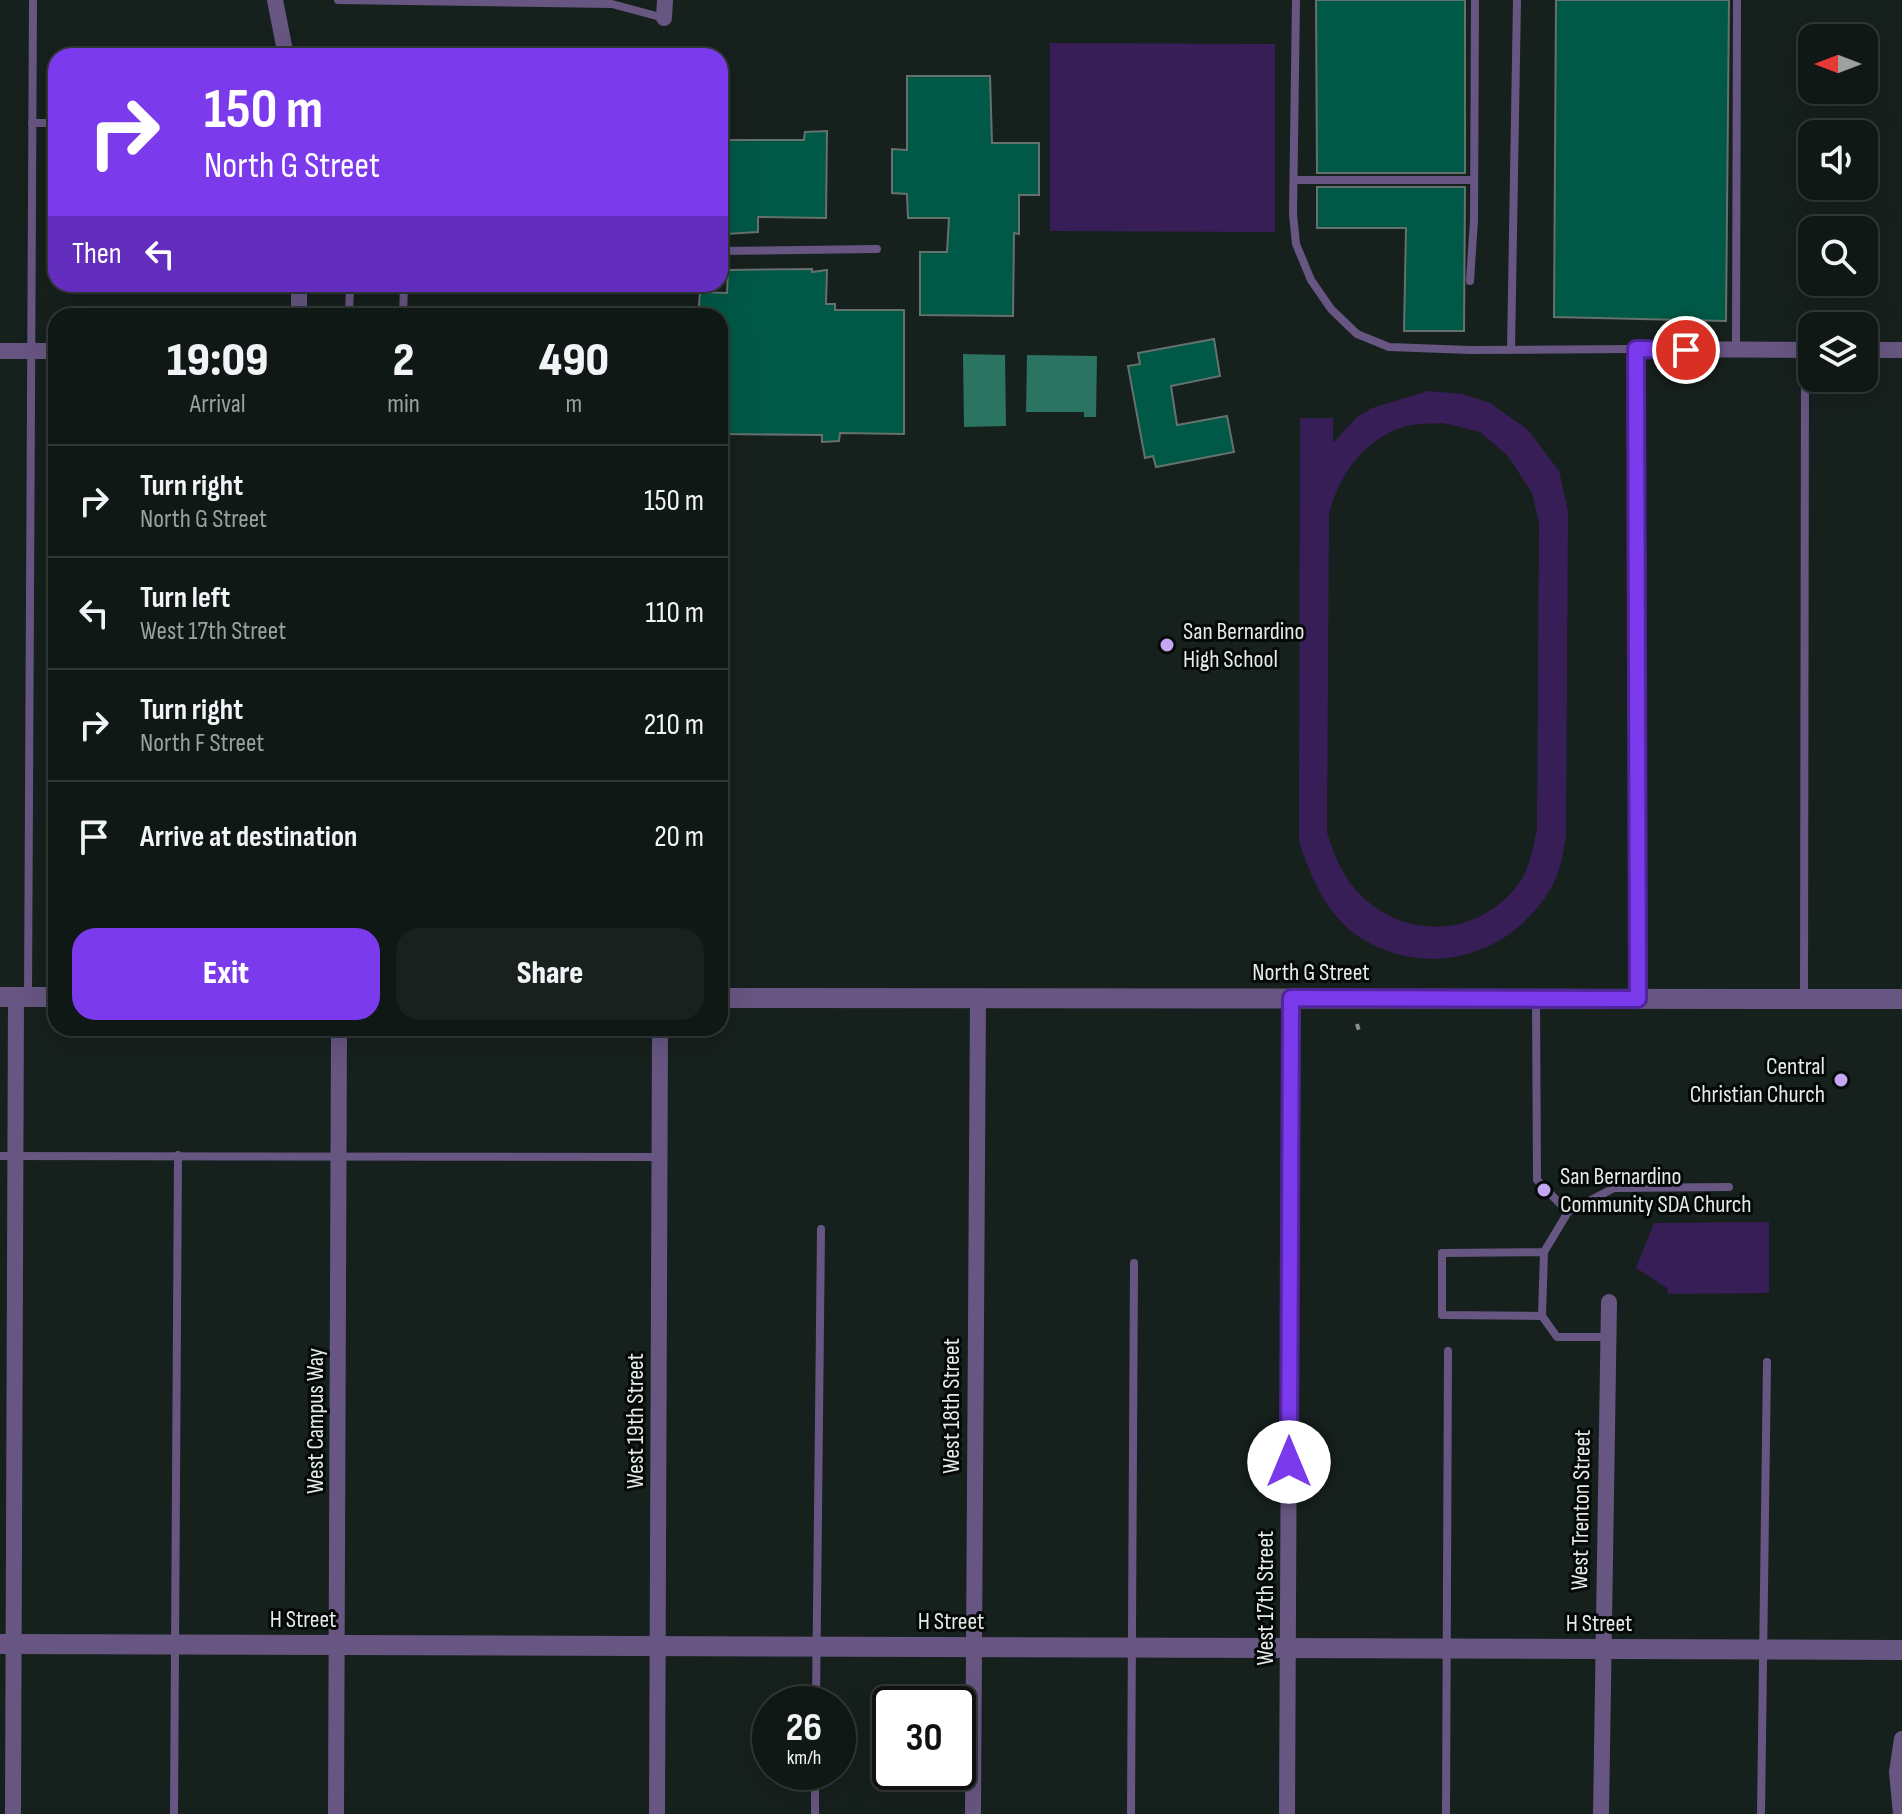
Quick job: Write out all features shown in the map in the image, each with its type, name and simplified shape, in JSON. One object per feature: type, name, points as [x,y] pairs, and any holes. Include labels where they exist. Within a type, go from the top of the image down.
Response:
[{"type":"street","points":[[275,0],[284,48]]},
{"type":"street","points":[[664,18],[665,0]]},
{"type":"street","points":[[1638,999],[1636,349],[1798,350]]},
{"type":"street","points":[[1878,350],[1902,350]]},
{"type":"street","points":[[0,351],[48,351]]},
{"type":"street","points":[[13,1814],[7,1644],[9,1156],[14,997],[48,997]]},
{"type":"street","name":"North G Street","points":[[728,998],[1902,999]]},
{"type":"street","name":"West 18th Street","points":[[973,1814],[978,998]]},
{"type":"street","name":"West 17th Street","points":[[1287,1814],[1291,998]]},
{"type":"street","name":"West Campus Way","points":[[336,1814],[339,1036]]},
{"type":"street","name":"West 19th Street","points":[[657,1814],[660,1036]]},
{"type":"street","name":"West Trenton Street","points":[[1601,1814],[1609,1302]]},
{"type":"street","name":"H Street","points":[[7,1644],[1902,1650]]},
{"type":"street","points":[[1901,1814],[1897,1772],[1902,1739]]},
{"type":"lane","points":[[14,997],[29,351],[33,0]]},
{"type":"lane","points":[[338,0],[612,4],[664,18]]},
{"type":"lane","points":[[1296,0],[1293,214],[1296,244],[1311,280],[1331,309],[1357,334],[1389,347],[1636,349]]},
{"type":"lane","points":[[1470,281],[1475,0]]},
{"type":"lane","points":[[1511,350],[1517,0]]},
{"type":"lane","points":[[1736,350],[1737,0]]},
{"type":"lane","points":[[32,123],[48,123]]},
{"type":"lane","points":[[1294,180],[1474,180]]},
{"type":"lane","points":[[728,251],[877,249]]},
{"type":"lane","points":[[1804,999],[1809,392]]},
{"type":"lane","points":[[1536,999],[1537,1180],[1568,1212]]},
{"type":"lane","points":[[174,1814],[178,1155]]},
{"type":"lane","points":[[9,1156],[660,1157]]},
{"type":"lane","points":[[1608,1337],[1557,1337],[1542,1316],[1544,1252],[1568,1212],[1614,1188],[1729,1187]]},
{"type":"lane","points":[[816,1686],[821,1229]]},
{"type":"lane","points":[[1542,1316],[1442,1315],[1442,1253],[1544,1252]]},
{"type":"lane","points":[[1131,1814],[1134,1263]]},
{"type":"lane","points":[[1446,1814],[1448,1351]]},
{"type":"lane","points":[[1761,1814],[1767,1362]]},
{"type":"lane","points":[[815,1790],[815,1814]]},
{"type":"path","points":[[1357,1024],[1359,1031]]},
{"type":"shaded area","points":[[1050,43],[1275,44],[1275,232],[1050,231]]},
{"type":"shaded area","points":[[963,354],[1005,355],[1006,426],[964,427]]},
{"type":"shaded area","points":[[1027,355],[1097,356],[1096,417],[1084,417],[1084,412],[1026,412]]},
{"type":"shaded area","points":[[1428,391],[1463,394],[1490,403],[1528,430],[1559,471],[1568,511],[1566,835],[1560,865],[1548,893],[1531,915],[1511,933],[1464,955],[1438,959],[1412,957],[1386,950],[1349,929],[1322,895],[1299,842],[1300,418],[1333,418],[1333,443],[1357,417],[1372,408]],"holes":[[[1443,423],[1480,432],[1508,456],[1532,493],[1539,523],[1537,829],[1523,876],[1502,902],[1481,916],[1459,924],[1435,927],[1412,924],[1389,916],[1368,902],[1346,877],[1327,832],[1329,514],[1348,470],[1381,437],[1411,425],[1423,424]]]},
{"type":"shaded area","points":[[1769,1222],[1769,1293],[1668,1294],[1667,1288],[1636,1268],[1654,1223]]},
{"type":"building","points":[[1316,0],[1465,0],[1465,173],[1317,173]]},
{"type":"building","points":[[1556,0],[1729,0],[1726,321],[1554,317]]},
{"type":"building","points":[[907,76],[990,76],[992,143],[1039,143],[1039,195],[1019,195],[1019,234],[1014,233],[1013,316],[920,315],[920,252],[947,252],[949,218],[908,218],[907,194],[892,193],[892,149],[907,150]]},
{"type":"building","points":[[827,131],[826,218],[758,217],[758,232],[728,234],[728,140],[804,140],[805,132]]},
{"type":"building","points":[[1317,187],[1465,187],[1464,331],[1404,331],[1406,228],[1317,228]]},
{"type":"building","points":[[728,270],[827,270],[826,304],[835,304],[835,310],[904,310],[904,434],[840,433],[839,441],[822,442],[822,435],[728,434],[728,308],[699,308],[700,292],[728,292]]},
{"type":"building","points":[[1214,339],[1220,376],[1171,386],[1177,425],[1227,416],[1234,452],[1156,467],[1153,456],[1145,458],[1128,366],[1140,364],[1138,353]]},
{"type":"place","name":"San Bernardino High School","points":[[1167,645]]},
{"type":"place","name":"Central Christian Church","points":[[1841,1080]]},
{"type":"place","name":"San Bernardino Community SDA Church","points":[[1544,1190]]},
{"type":"route","points":[[1289,1462],[1291,998],[1638,999],[1636,349],[1686,350]]}]
